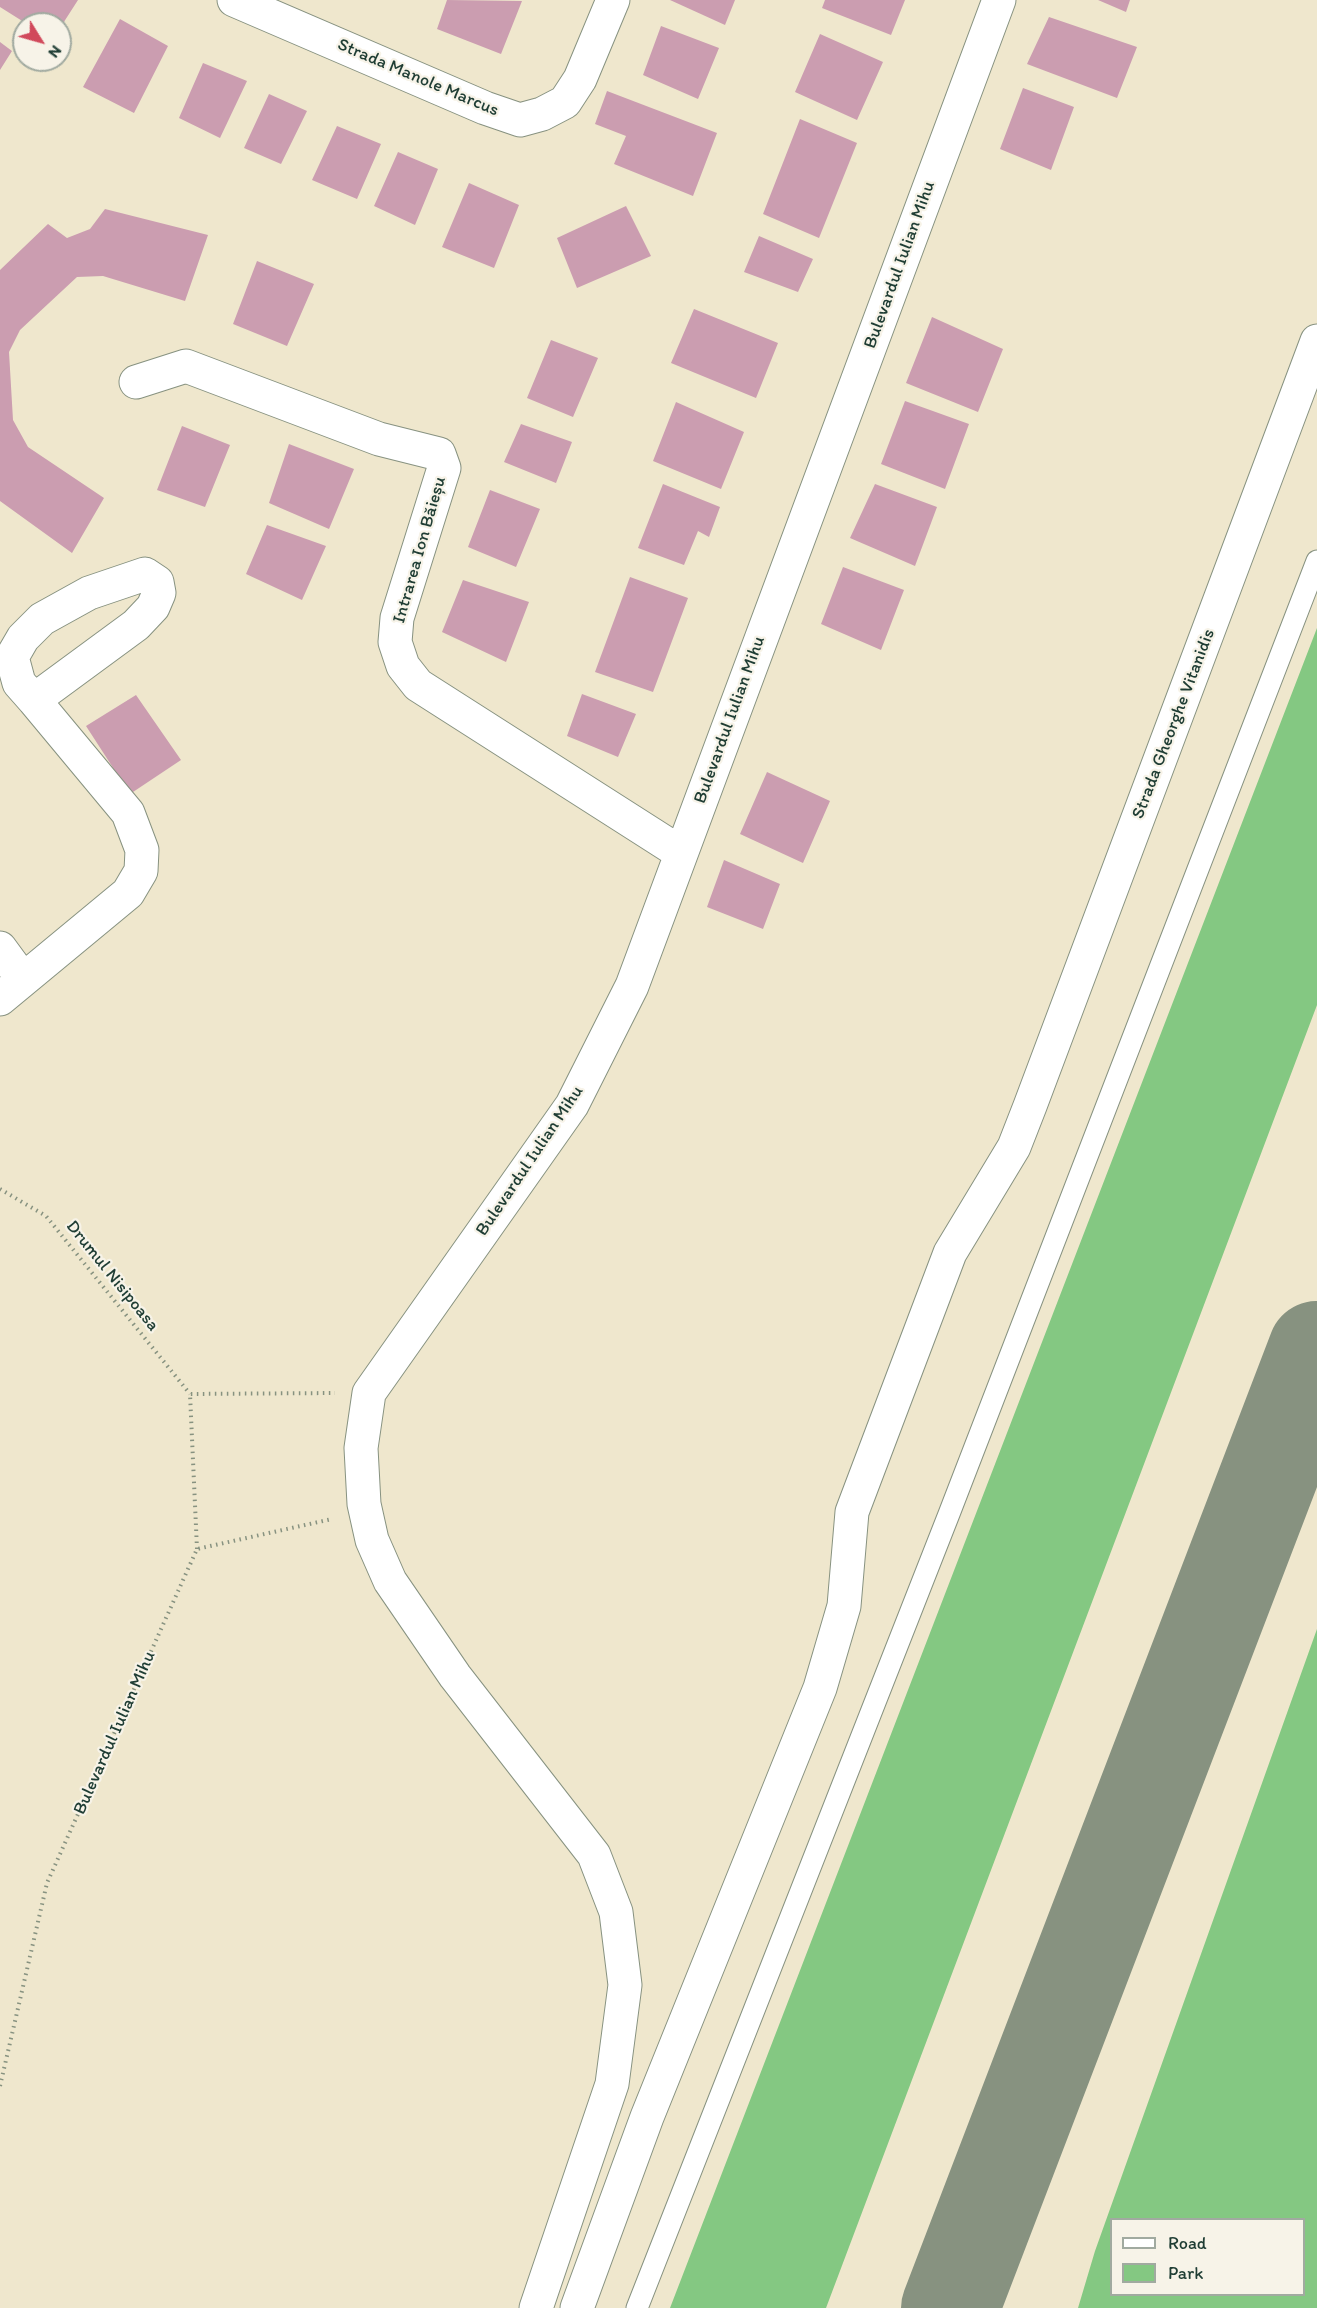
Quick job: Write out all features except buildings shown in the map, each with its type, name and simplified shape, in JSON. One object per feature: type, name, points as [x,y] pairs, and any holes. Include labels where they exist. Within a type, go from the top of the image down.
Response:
[{"type":"street","name":"Strada Manole Marcus","points":[[234,0],[485,108],[520,120],[542,114],[565,102],[580,79],[613,0]]},
{"type":"street","name":"Bulevardul Iulian Mihu","points":[[369,1393],[572,1104],[632,986],[999,0]]},
{"type":"street","name":"Strada Gheorghe Vitanidis","points":[[577,2308],[647,2117],[820,1688],[844,1606],[852,1512],[950,1253],[1014,1147],[1317,341]]},
{"type":"street","name":"Intrarea Ion Băieșu","points":[[136,382],[186,366],[379,439],[439,454],[444,468],[397,618],[395,642],[403,666],[418,685],[681,853]]},
{"type":"street","points":[[0,948],[11,988],[112,909],[128,892],[141,871],[142,850],[128,813],[34,700]]},
{"type":"street","points":[[369,1393],[361,1448],[365,1512],[372,1540],[390,1581],[455,1676],[594,1855],[616,1912],[625,1985],[612,2084],[536,2308]]},
{"type":"lane","points":[[637,2308],[953,1503],[1317,561]]},
{"type":"path","name":"Drumul Nisipoasa","points":[[0,1189],[46,1216],[190,1394]]},
{"type":"path","points":[[365,1512],[197,1549],[190,1394],[369,1393]]},
{"type":"path","name":"Bulevardul Iulian Mihu","points":[[0,2086],[47,1883],[197,1549]]},
{"type":"green space","points":[[1317,628],[1317,1005],[826,2308],[670,2308]]},
{"type":"green space","points":[[1317,1629],[1317,2308],[1078,2308],[1095,2251]]},
{"type":"taxiway","points":[[950,2308],[1317,1350]]}]
